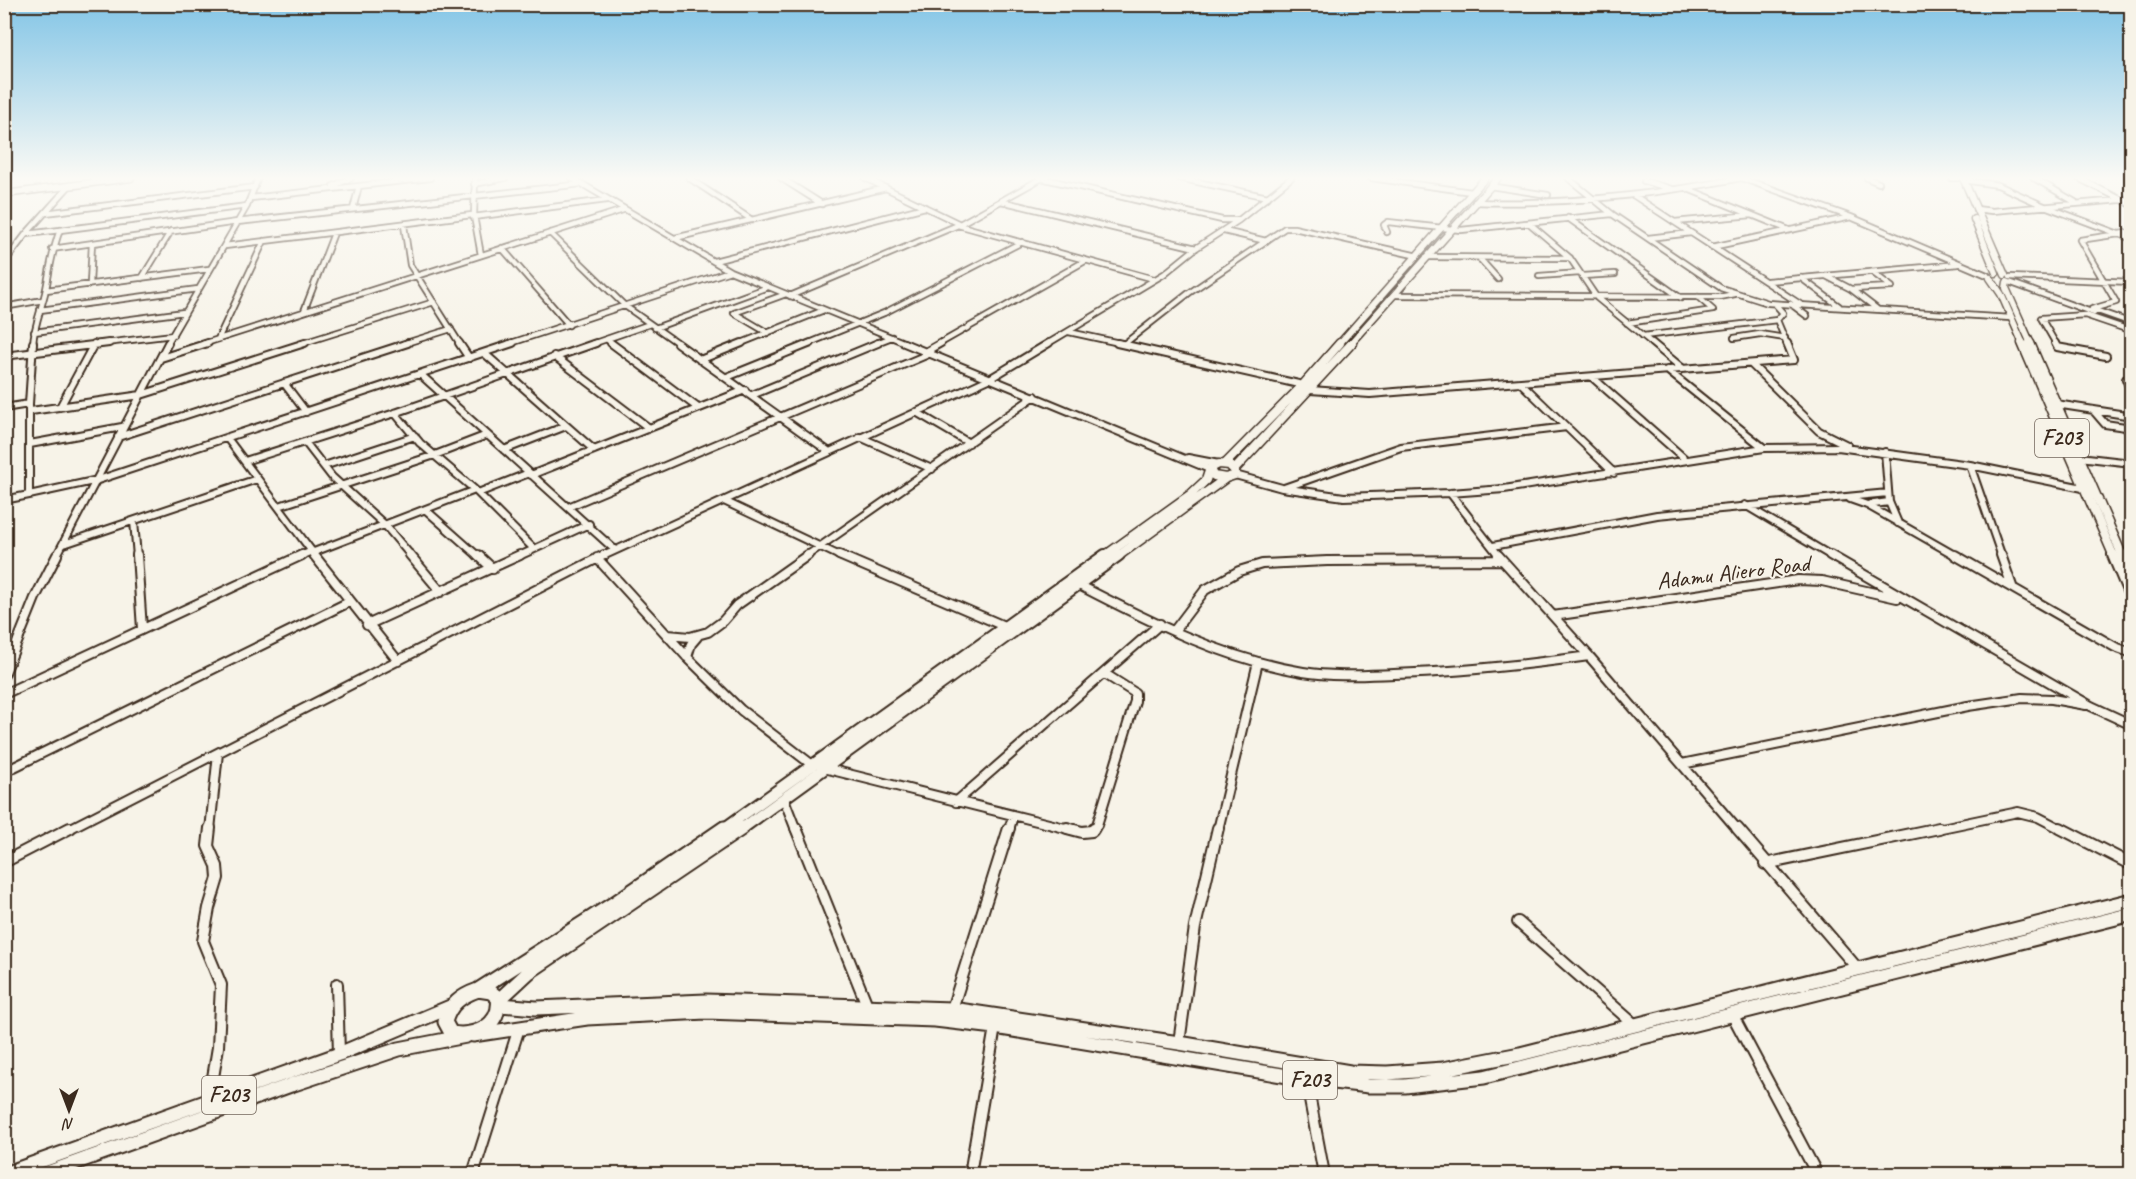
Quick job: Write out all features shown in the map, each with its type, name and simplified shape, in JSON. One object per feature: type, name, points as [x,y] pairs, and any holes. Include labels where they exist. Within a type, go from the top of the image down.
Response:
[{"type":"main road","points":[[1438,233],[1422,257],[1394,296],[1311,390],[1232,474],[1071,586],[1005,626],[716,834],[613,904],[478,990],[468,993],[450,1007],[446,1015],[447,1028],[451,1033],[470,1035],[493,1022],[500,1002],[529,972],[784,799],[1071,586],[1191,494],[1206,480],[1209,470],[1222,464],[1303,385],[1422,257],[1448,233]]},
{"type":"main road","name":"F203","points":[[1977,233],[1991,275],[2132,600]]},
{"type":"main road","name":"F203","points":[[1987,233],[2008,279],[2006,288],[2132,577]]},
{"type":"main road","points":[[1991,275],[2008,279]]},
{"type":"main road","points":[[1222,464],[1232,474]]},
{"type":"main road","points":[[1209,470],[1214,476],[1232,474]]},
{"type":"main road","name":"F203","points":[[500,1002],[536,1008],[706,1001],[952,1009],[1179,1043],[1350,1072],[1387,1073],[1443,1069],[1520,1054],[2132,900]]},
{"type":"main road","name":"F203","points":[[44,1174],[291,1085],[399,1049],[519,1027],[629,1014],[706,1012],[935,1020],[995,1027],[1306,1079],[1369,1086],[1442,1083],[1484,1077],[1644,1038],[2132,914]]},
{"type":"main road","points":[[478,990],[490,990],[500,1002]]},
{"type":"main road","name":"F203","points":[[4,1174],[339,1054],[450,1007]]},
{"type":"street","points":[[4,263],[26,234],[34,233]]},
{"type":"street","points":[[29,495],[34,332],[46,290],[52,249],[59,233]]},
{"type":"street","points":[[52,249],[158,233]]},
{"type":"street","points":[[142,278],[170,233]]},
{"type":"street","points":[[4,675],[35,598],[98,480],[122,427],[208,269],[231,233]]},
{"type":"street","points":[[225,246],[334,233]]},
{"type":"street","points":[[304,311],[334,233]]},
{"type":"street","points":[[404,233],[411,270],[469,358]]},
{"type":"street","points":[[476,233],[481,255]]},
{"type":"street","points":[[161,358],[550,233]]},
{"type":"street","points":[[550,233],[625,306],[828,451]]},
{"type":"street","points":[[666,233],[730,271],[1180,456],[1209,470]]},
{"type":"street","points":[[675,238],[696,233]]},
{"type":"street","points":[[714,261],[823,233]]},
{"type":"street","points":[[768,333],[734,313],[788,295],[939,233]]},
{"type":"street","points":[[989,233],[1154,279]]},
{"type":"street","points":[[1134,233],[1196,248]]},
{"type":"street","points":[[4,862],[597,558],[991,378],[1154,279],[1220,233]]},
{"type":"street","points":[[1239,233],[1266,241]]},
{"type":"street","points":[[1124,344],[1189,293],[1278,233]]},
{"type":"street","points":[[1316,233],[1422,257],[1570,258]]},
{"type":"street","points":[[1541,233],[1570,258],[1597,298],[1682,368]]},
{"type":"street","points":[[1589,233],[1681,298]]},
{"type":"street","points":[[1642,233],[1716,284],[1735,294],[1774,304],[1839,306],[2011,318]]},
{"type":"street","points":[[1648,237],[1691,233]]},
{"type":"street","points":[[1691,233],[1800,304]]},
{"type":"street","points":[[1712,247],[1775,233]]},
{"type":"street","points":[[1894,233],[1991,275]]},
{"type":"street","points":[[1895,233],[1991,275]]},
{"type":"street","points":[[2117,233],[2132,239]]},
{"type":"street","points":[[2092,309],[2116,302],[2103,282],[2093,256],[2080,240],[2117,233]]},
{"type":"street","points":[[218,339],[264,241]]},
{"type":"street","points":[[727,377],[860,324],[1022,242]]},
{"type":"street","points":[[90,284],[92,243]]},
{"type":"street","points":[[502,248],[568,325]]},
{"type":"street","points":[[1480,259],[1498,279]]},
{"type":"street","points":[[568,507],[929,352],[1085,261]]},
{"type":"street","points":[[1767,281],[1962,264]]},
{"type":"street","points":[[46,290],[208,269]]},
{"type":"street","points":[[4,500],[98,480],[730,271]]},
{"type":"street","points":[[1851,289],[1892,287],[1872,272]]},
{"type":"street","points":[[1539,276],[1615,274]]},
{"type":"street","points":[[1826,276],[1851,289],[1877,309]]},
{"type":"street","points":[[1801,278],[1839,306]]},
{"type":"street","points":[[2008,279],[2071,278],[2103,282],[2132,282]]},
{"type":"street","points":[[2008,279],[2092,309],[2132,327]]},
{"type":"street","points":[[2008,279],[2132,327]]},
{"type":"street","points":[[245,461],[395,413],[554,356],[768,287]]},
{"type":"street","points":[[40,310],[198,289]]},
{"type":"street","points":[[1394,296],[1681,298],[1735,294]]},
{"type":"street","points":[[1627,323],[1713,309],[1698,297]]},
{"type":"street","points":[[4,307],[43,300]]},
{"type":"street","points":[[4,408],[60,407],[141,395],[434,302]]},
{"type":"street","points":[[1642,336],[1778,320],[1783,313],[1774,304]]},
{"type":"street","points":[[1791,304],[1807,316]]},
{"type":"street","points":[[700,360],[824,310]]},
{"type":"street","points":[[34,332],[184,312]]},
{"type":"street","points":[[2106,356],[2057,347],[2041,318],[2085,315],[2132,327]]},
{"type":"street","points":[[1311,390],[1370,394],[1794,360],[1778,320]]},
{"type":"street","points":[[118,436],[451,329]]},
{"type":"street","points":[[1069,332],[1303,385]]},
{"type":"street","points":[[1734,338],[1760,334],[1785,338]]},
{"type":"street","points":[[4,356],[173,335]]},
{"type":"street","points":[[752,395],[892,337]]},
{"type":"street","points":[[606,339],[698,408]]},
{"type":"street","points":[[60,407],[94,344]]},
{"type":"street","points":[[484,353],[594,450]]},
{"type":"street","points":[[554,356],[649,428]]},
{"type":"street","points":[[1751,364],[1819,431],[1839,443],[1858,449]]},
{"type":"street","points":[[1667,370],[1764,448]]},
{"type":"street","points":[[420,374],[589,524],[615,550]]},
{"type":"street","points":[[1592,377],[1685,459]]},
{"type":"street","points":[[2126,379],[2132,393]]},
{"type":"street","points":[[284,383],[306,412]]},
{"type":"street","points":[[1521,383],[1614,473]]},
{"type":"street","points":[[4,694],[313,552],[594,450],[745,390]]},
{"type":"street","points":[[687,657],[691,644],[697,637],[720,625],[738,605],[1035,396]]},
{"type":"street","points":[[2056,404],[2132,416]]},
{"type":"street","points":[[2093,410],[2106,424],[2132,428]]},
{"type":"street","points":[[916,412],[969,443]]},
{"type":"street","points":[[395,413],[415,436],[477,492],[534,549]]},
{"type":"street","points":[[504,450],[566,426]]},
{"type":"street","points":[[30,444],[122,427]]},
{"type":"street","points":[[1282,488],[1401,447],[1567,427]]},
{"type":"street","points":[[279,506],[435,455],[487,435]]},
{"type":"street","points":[[324,466],[415,436]]},
{"type":"street","points":[[861,436],[932,469]]},
{"type":"street","points":[[226,438],[367,625],[398,661]]},
{"type":"street","points":[[305,442],[342,485],[385,525],[441,592]]},
{"type":"street","points":[[1232,474],[1282,488],[1344,497],[1449,493],[1504,489],[1764,448],[1858,449],[1970,465],[2084,488]]},
{"type":"street","points":[[1885,452],[1889,502],[1898,523]]},
{"type":"street","points":[[1180,456],[1222,464]]},
{"type":"street","points":[[2079,457],[2132,463]]},
{"type":"street","points":[[1970,465],[2012,586]]},
{"type":"street","points":[[64,543],[257,479]]},
{"type":"street","points":[[1449,493],[1502,560],[1589,656],[1858,970]]},
{"type":"street","points":[[1493,546],[1657,515],[1888,493]]},
{"type":"street","points":[[1847,497],[2012,586],[2115,646],[2132,653]]},
{"type":"street","points":[[724,501],[819,547],[1005,626]]},
{"type":"street","points":[[1867,506],[1889,502]]},
{"type":"street","points":[[1745,505],[2091,706],[2132,725]]},
{"type":"street","points":[[426,510],[493,569]]},
{"type":"street","points":[[134,521],[142,629]]},
{"type":"street","points":[[367,625],[589,524]]},
{"type":"street","points":[[2122,554],[2132,555]]},
{"type":"street","points":[[597,558],[687,657],[741,710],[811,764]]},
{"type":"street","points":[[1174,631],[1205,590],[1239,570],[1262,564],[1327,561],[1502,560]]},
{"type":"street","name":"Adamu Aliero Road","points":[[1553,616],[1798,580],[1822,581],[1870,591],[1916,606]]},
{"type":"street","points":[[1071,586],[1174,631],[1258,662],[1303,672],[1364,675],[1504,669],[1589,656]]},
{"type":"street","points":[[4,772],[350,602]]},
{"type":"street","points":[[956,802],[1160,624]]},
{"type":"street","points":[[668,635],[685,638],[697,637]]},
{"type":"street","points":[[1179,1043],[1194,927],[1258,662]]},
{"type":"street","points":[[823,768],[1013,816],[1082,832],[1092,831],[1097,825],[1135,701],[1135,693],[1130,688],[1105,674]]},
{"type":"street","points":[[1682,764],[1957,708],[2022,698],[2052,699],[2091,706]]},
{"type":"street","points":[[209,1102],[218,1047],[221,985],[203,941],[209,908],[218,878],[217,866],[208,846],[218,753]]},
{"type":"street","points":[[784,799],[867,1005]]},
{"type":"street","points":[[1765,864],[2018,812],[2038,817],[2132,865]]},
{"type":"street","points":[[952,1009],[1013,816]]},
{"type":"street","points":[[1518,922],[1635,1025],[1644,1038]]},
{"type":"street","points":[[337,984],[339,1054]]},
{"type":"street","points":[[1733,1016],[1817,1174]]},
{"type":"street","points":[[473,1174],[519,1027]]},
{"type":"street","points":[[970,1174],[995,1027]]},
{"type":"street","points":[[1306,1079],[1324,1174]]}]
